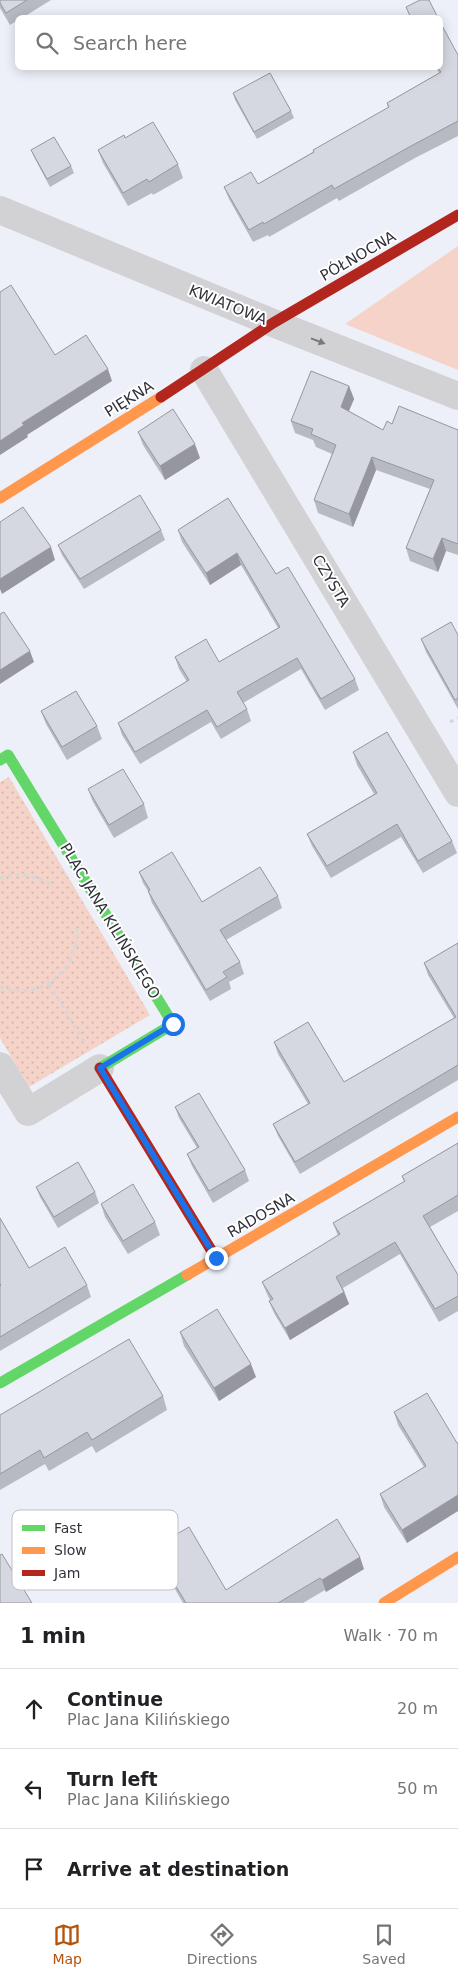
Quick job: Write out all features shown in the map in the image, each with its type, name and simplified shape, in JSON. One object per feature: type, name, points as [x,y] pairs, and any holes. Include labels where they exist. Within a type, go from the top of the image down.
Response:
[{"type":"street","name":"KWIATOWA","points":[[0,210],[273,323],[458,396]]},
{"type":"street","name":"PÓŁNOCNA","points":[[273,323],[458,214]]},
{"type":"street","name":"PIĘKNA","points":[[0,498],[204,370],[273,323]]},
{"type":"street","name":"CZYSTA","points":[[204,370],[458,793]]},
{"type":"street","name":"PLAC JANA KILIŃSKIEGO","points":[[0,760],[8,754],[173,1024],[28,1112],[0,1066]]},
{"type":"street","points":[[100,1068],[216,1258]]},
{"type":"street","name":"RADOSNA","points":[[0,1383],[458,1117]]},
{"type":"street","points":[[384,1603],[458,1557]]},
{"type":"path","points":[[0,878],[24,874],[42,879],[58,889]]},
{"type":"path","points":[[0,987],[9,991],[30,990],[48,984],[63,972],[73,957],[78,938],[77,920]]},
{"type":"path","points":[[48,984],[100,1068]]},
{"type":"shaded area","points":[[458,246],[458,370],[345,324]]},
{"type":"shaded area","points":[[9,777],[150,1015],[29,1087],[0,1038],[0,782]]},
{"type":"building","points":[[0,0],[27,0],[6,13]]},
{"type":"building","points":[[420,0],[429,0],[436,15],[410,15],[406,7]]},
{"type":"building","points":[[443,28],[458,55],[458,121],[334,189],[332,185],[264,224],[263,222],[249,230],[224,187],[251,172],[258,184],[389,107],[387,103],[441,72],[440,70],[443,70]]},
{"type":"building","points":[[270,73],[291,111],[254,132],[233,93]]},
{"type":"building","points":[[153,122],[178,164],[149,182],[147,179],[123,193],[98,150],[124,135],[125,138]]},
{"type":"building","points":[[54,137],[71,166],[47,179],[31,150]]},
{"type":"building","points":[[11,285],[55,355],[86,335],[108,369],[22,423],[24,425],[0,441],[0,292]]},
{"type":"building","points":[[311,371],[349,386],[341,407],[383,430],[387,421],[392,424],[399,406],[458,430],[458,544],[442,538],[433,559],[406,548],[434,480],[372,457],[349,514],[314,500],[336,445],[311,434],[313,429],[291,421]]},
{"type":"building","points":[[173,409],[195,444],[160,466],[138,432]]},
{"type":"building","points":[[140,495],[161,530],[80,579],[58,545]]},
{"type":"building","points":[[228,498],[276,574],[288,567],[355,679],[321,699],[297,658],[237,692],[247,709],[217,727],[207,710],[135,752],[118,723],[189,680],[175,657],[206,639],[219,662],[280,627],[237,553],[206,573],[178,530]]},
{"type":"building","points":[[23,507],[51,547],[0,579],[0,522]]},
{"type":"building","points":[[4,612],[30,651],[0,670],[0,614]]},
{"type":"building","points":[[451,622],[458,635],[458,698],[455,700],[421,639]]},
{"type":"building","points":[[76,691],[97,726],[62,747],[41,711]]},
{"type":"building","points":[[387,732],[452,841],[418,861],[397,824],[327,866],[307,834],[377,793],[353,752]]},
{"type":"building","points":[[123,769],[144,804],[109,825],[88,789]]},
{"type":"building","points":[[172,852],[202,902],[260,867],[278,896],[220,930],[240,962],[223,972],[227,977],[206,990],[148,891],[150,890],[139,872]]},
{"type":"building","points":[[458,943],[458,1065],[295,1162],[273,1124],[310,1103],[274,1042],[308,1022],[344,1082],[456,1017],[424,963]]},
{"type":"building","points":[[199,1093],[245,1170],[209,1191],[187,1154],[199,1147],[175,1107]]},
{"type":"building","points":[[458,1143],[458,1195],[423,1216],[458,1275],[458,1296],[435,1309],[395,1242],[336,1277],[344,1292],[285,1328],[269,1301],[273,1299],[262,1282],[340,1234],[333,1223],[405,1181],[402,1176]]},
{"type":"building","points":[[78,1162],[95,1192],[54,1217],[36,1187]]},
{"type":"building","points":[[133,1184],[155,1222],[123,1241],[101,1204]]},
{"type":"building","points":[[0,1218],[29,1268],[65,1247],[87,1285],[0,1337],[1,1285]]},
{"type":"building","points":[[217,1309],[251,1364],[214,1388],[180,1332]]},
{"type":"building","points":[[129,1339],[163,1396],[92,1440],[87,1432],[44,1458],[40,1450],[0,1474],[0,1415]]},
{"type":"building","points":[[427,1393],[458,1443],[458,1495],[402,1530],[380,1494],[426,1466],[394,1412]]},
{"type":"building","points":[[337,1519],[360,1557],[278,1603],[186,1603],[178,1590],[178,1533],[189,1527],[226,1590]]},
{"type":"building","points":[[2,1554],[12,1570],[12,1590],[24,1590],[32,1603],[0,1603],[0,1555]]},
{"type":"traffic: fast","points":[[0,760],[8,755],[173,1024],[100,1068]]},
{"type":"traffic: fast","points":[[0,1383],[187,1275]]},
{"type":"traffic: slow","points":[[0,498],[161,397]]},
{"type":"traffic: slow","points":[[187,1275],[458,1117]]},
{"type":"traffic: slow","points":[[384,1603],[458,1557]]},
{"type":"traffic: jam","points":[[161,397],[273,323],[458,215]]},
{"type":"traffic: jam","points":[[100,1068],[216,1258]]},
{"type":"route","points":[[173,1024],[100,1068],[216,1258]]}]
